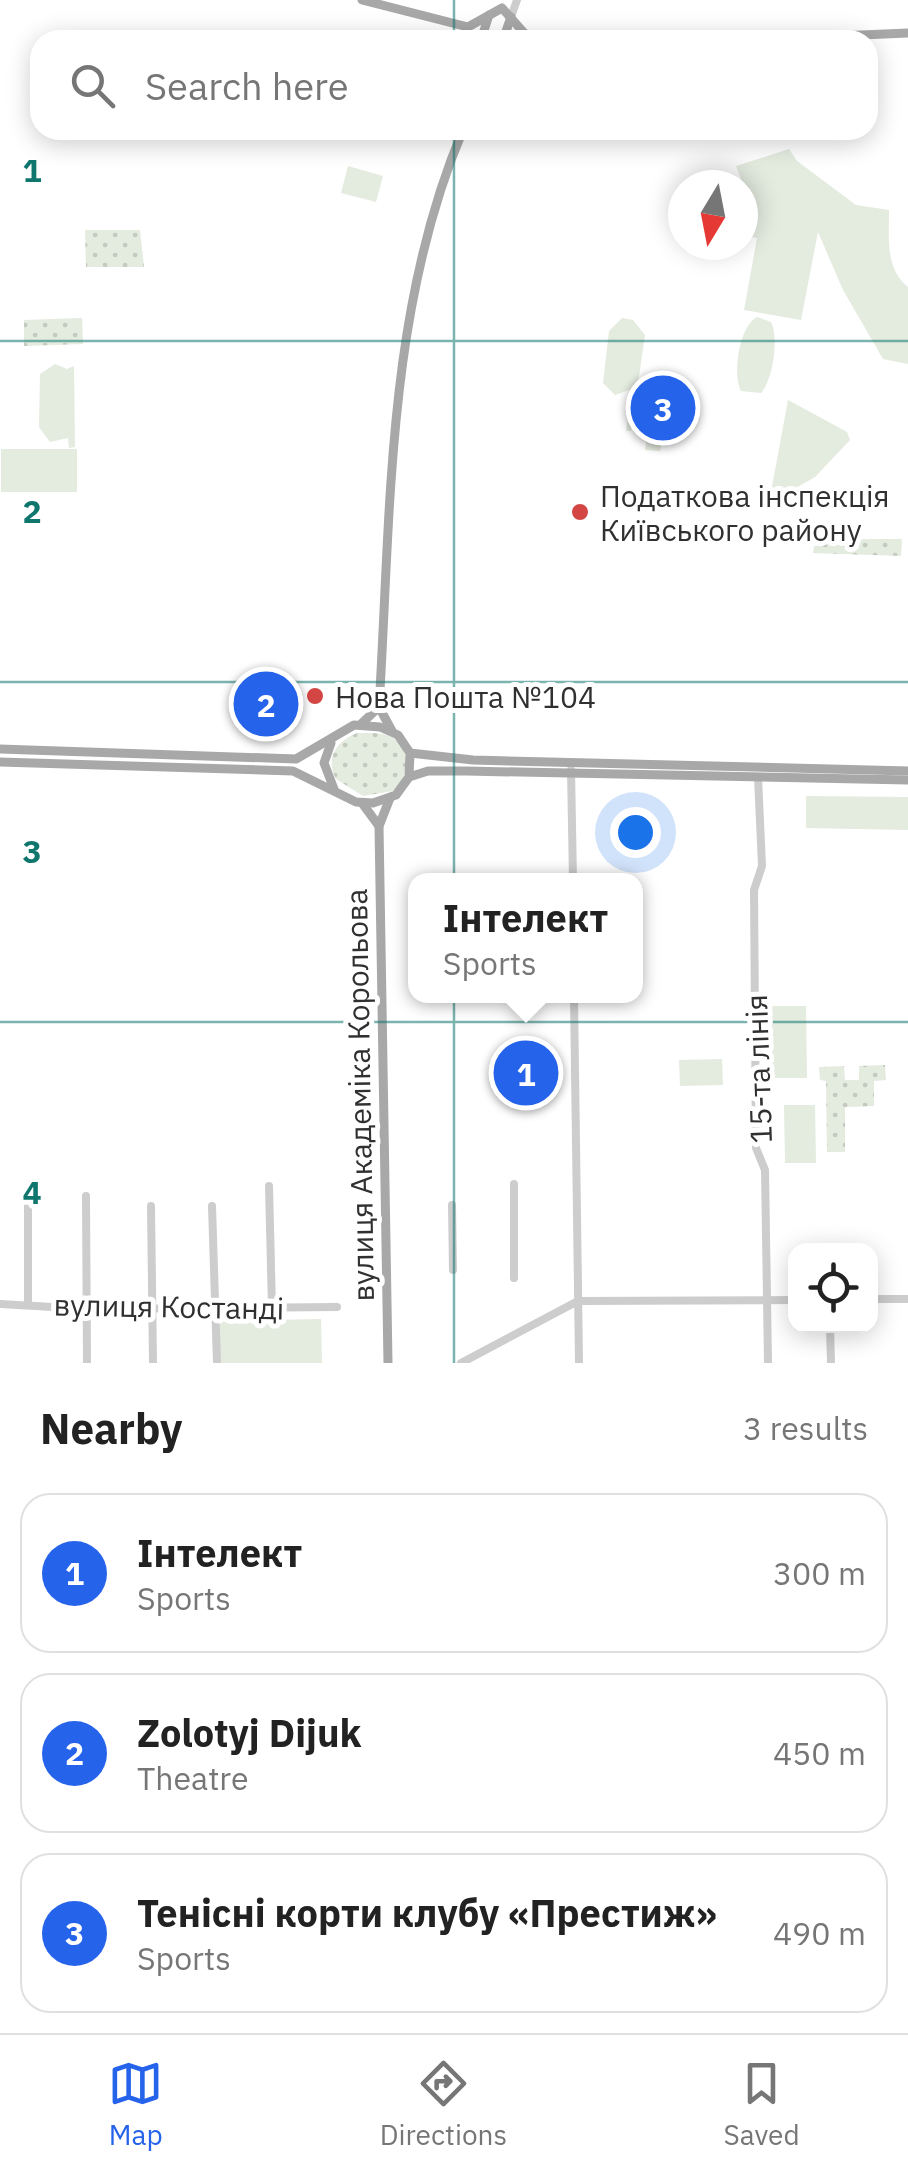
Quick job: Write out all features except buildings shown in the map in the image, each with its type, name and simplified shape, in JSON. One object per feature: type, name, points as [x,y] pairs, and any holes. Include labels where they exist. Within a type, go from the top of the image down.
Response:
[{"type":"main road","points":[[362,0],[468,27],[478,25],[490,12],[502,8],[522,30]]},
{"type":"main road","points":[[483,30],[490,12]]},
{"type":"main road","points":[[508,30],[511,17]]},
{"type":"main road","points":[[878,34],[908,33]]},
{"type":"main road","points":[[460,140],[423,253],[405,340],[379,707],[392,730],[410,753],[428,758],[908,780]]},
{"type":"main road","points":[[0,749],[296,759],[359,725],[379,707]]},
{"type":"main road","points":[[359,725],[392,730]]},
{"type":"main road","points":[[332,740],[324,763],[334,789]]},
{"type":"main road","points":[[409,777],[410,753]]},
{"type":"main road","points":[[0,762],[293,771],[362,804],[380,826]]},
{"type":"main road","points":[[362,804],[390,798],[409,777],[428,771],[908,771]]},
{"type":"main road","name":"вулиця Академіка Корольова","points":[[388,1363],[380,826],[390,798]]},
{"type":"street","points":[[490,12],[494,0]]},
{"type":"street","points":[[511,17],[517,0]]},
{"type":"street","points":[[570,762],[573,873]]},
{"type":"street","name":"15-та лінія","points":[[758,772],[762,866],[754,890],[756,1150],[766,1170],[768,1363]]},
{"type":"street","points":[[574,1003],[579,1363]]},
{"type":"street","points":[[514,1184],[514,1278]]},
{"type":"street","points":[[269,1186],[272,1308]]},
{"type":"street","points":[[28,1196],[28,1304]]},
{"type":"street","points":[[86,1196],[86,1363]]},
{"type":"street","points":[[452,1205],[453,1270]]},
{"type":"street","points":[[152,1206],[154,1363]]},
{"type":"street","points":[[212,1206],[217,1363]]},
{"type":"street","points":[[878,1300],[908,1299]]},
{"type":"street","points":[[461,1363],[578,1301],[788,1300]]},
{"type":"street","name":"вулиця Костанді","points":[[0,1304],[87,1309],[337,1307]]},
{"type":"street","points":[[830,1333],[831,1363]]},
{"type":"shaded area","points":[[789,149],[797,161],[856,205],[889,210],[892,262],[908,287],[908,364],[883,359],[843,290],[818,232],[801,320],[744,310],[753,260],[758,260],[758,170],[738,170],[736,166]]},
{"type":"shaded area","points":[[348,166],[383,176],[376,202],[341,193]]},
{"type":"shaded area","points":[[85,230],[140,230],[144,267],[86,267]]},
{"type":"shaded area","points":[[757,317],[771,322],[775,348],[772,369],[761,393],[741,391],[737,374],[742,340]]},
{"type":"shaded area","points":[[82,318],[83,344],[24,346],[24,320]]},
{"type":"shaded area","points":[[622,318],[633,320],[645,335],[631,431],[626,431],[632,389],[615,395],[603,383],[609,331]]},
{"type":"shaded area","points":[[55,364],[67,369],[74,366],[75,447],[69,448],[68,438],[50,442],[39,427],[40,374]]},
{"type":"shaded area","points":[[654,390],[673,393],[660,451],[645,450]]},
{"type":"shaded area","points":[[788,400],[847,432],[850,440],[815,477],[775,500],[771,492]]},
{"type":"shaded area","points":[[1,449],[77,449],[77,492],[1,492]]},
{"type":"shaded area","points":[[902,539],[901,556],[813,553],[814,546],[823,545],[823,540]]},
{"type":"shaded area","points":[[357,733],[385,735],[402,747],[405,770],[393,791],[363,796],[336,779],[334,751]]},
{"type":"shaded area","points":[[806,796],[908,797],[908,830],[806,828]]},
{"type":"shaded area","points":[[771,1006],[806,1006],[807,1078],[772,1078]]},
{"type":"shaded area","points":[[722,1059],[723,1085],[680,1086],[679,1060]]},
{"type":"shaded area","points":[[885,1065],[886,1080],[874,1081],[874,1106],[845,1107],[845,1152],[827,1152],[826,1081],[820,1080],[819,1067],[844,1066],[845,1080],[859,1080],[859,1066]]},
{"type":"shaded area","points":[[784,1105],[815,1105],[816,1163],[785,1163]]},
{"type":"shaded area","points":[[321,1319],[322,1363],[219,1363],[218,1321]]},
{"type":"place","name":"Тенісні корти клубу «Престиж»","points":[[663,408]]},
{"type":"place","name":"Податкова інспекція Київського району","points":[[580,512]]},
{"type":"place","name":"Нова Пошта №104","points":[[315,696]]},
{"type":"place","name":"Zolotyj Dijuk","points":[[266,704]]},
{"type":"place","name":"Інтелект","points":[[526,1073]]}]
